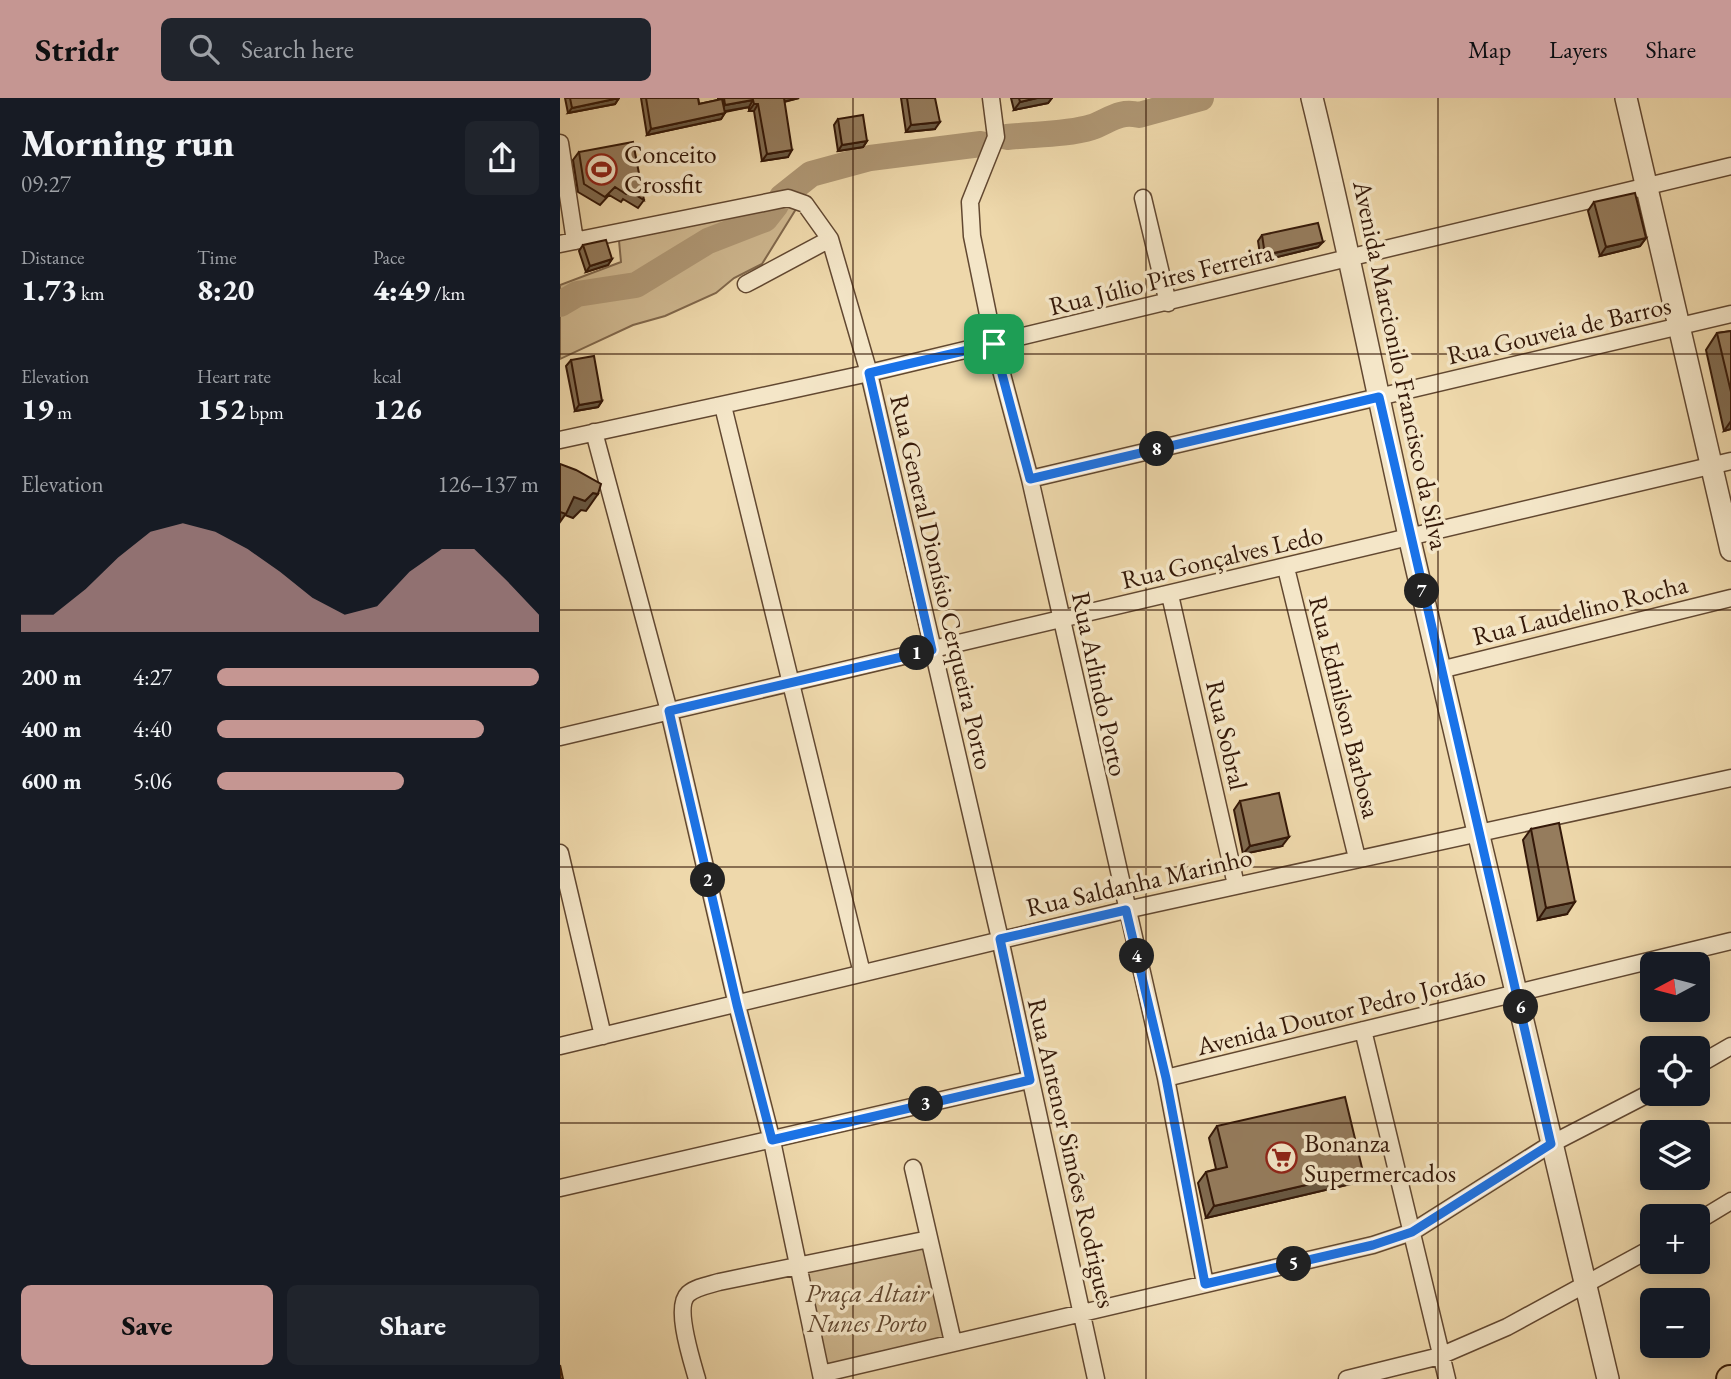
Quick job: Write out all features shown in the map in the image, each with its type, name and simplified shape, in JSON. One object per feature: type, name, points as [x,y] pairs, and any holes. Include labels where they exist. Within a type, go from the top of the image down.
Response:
[{"type":"street","name":"Rua Arlindo Porto","points":[[991,98],[996,136],[970,202],[969,217],[994,344],[1030,479],[1166,1078],[1205,1284]]},
{"type":"street","name":"Avenida Marcionilo Francisco da Silva","points":[[1312,98],[1351,258],[1440,670],[1608,1379]]},
{"type":"street","points":[[1626,98],[1681,328],[1721,463],[1731,550]]},
{"type":"street","points":[[560,143],[567,242]]},
{"type":"street","name":"Rua Júlio Pires Ferreira","points":[[560,440],[994,344],[1731,166]]},
{"type":"street","name":"Rua General Dionísio Cerqueira Porto","points":[[567,242],[788,198],[805,204],[830,239],[869,373],[1000,939]]},
{"type":"street","points":[[1143,198],[1168,303]]},
{"type":"street","points":[[746,284],[830,239]]},
{"type":"street","name":"Rua Gouveia de Barros","points":[[1030,479],[1681,328],[1731,314]]},
{"type":"street","points":[[723,406],[862,973]]},
{"type":"street","points":[[594,432],[669,711],[737,1005],[772,1140],[822,1377],[953,1342],[1373,1245],[1412,1232],[1551,1144],[1640,1097]]},
{"type":"street","name":"Rua Gonçalves Ledo","points":[[560,737],[790,681],[1286,568],[1721,463]]},
{"type":"street","name":"Rua Edmilson Barbosa","points":[[1286,568],[1357,858]]},
{"type":"street","name":"Rua Sobral","points":[[1170,595],[1236,885]]},
{"type":"street","name":"Rua Laudelino Rocha","points":[[1440,670],[1731,598]]},
{"type":"street","name":"Rua Saldanha Marinho","points":[[560,1046],[1126,910],[1731,778]]},
{"type":"street","points":[[560,853],[603,1036]]},
{"type":"street","name":"Rua Antenor Simões Rodrigues","points":[[1000,939],[1096,1379]]},
{"type":"street","name":"Avenida Doutor Pedro Jordão","points":[[1166,1078],[1731,941]]},
{"type":"street","points":[[1363,1030],[1447,1379]]},
{"type":"street","points":[[1710,1058],[1731,1046]]},
{"type":"street","points":[[560,1188],[1030,1080]]},
{"type":"street","points":[[913,1168],[953,1342]]},
{"type":"street","points":[[1710,1214],[1731,1202]]},
{"type":"street","points":[[697,1379],[685,1331],[683,1300],[690,1292],[719,1282],[799,1268],[929,1239]]},
{"type":"street","points":[[1347,1379],[1440,1356],[1586,1286],[1640,1255]]},
{"type":"green space","points":[[765,198],[796,209],[762,264],[734,278],[716,293],[665,316],[633,325],[560,359],[560,285],[621,262],[618,230]]},
{"type":"green space","name":"Praça Altair Nunes Porto","points":[[929,1239],[953,1342],[821,1374],[799,1268]]},
{"type":"building","points":[[570,98],[619,98],[572,108]]},
{"type":"building","points":[[646,98],[698,98],[699,104],[722,99],[725,113],[651,129]]},
{"type":"building","points":[[724,98],[784,98],[792,150],[767,154],[758,104],[754,104],[753,100],[725,105]]},
{"type":"building","points":[[907,98],[935,98],[940,122],[911,125]]},
{"type":"building","points":[[1019,98],[1037,98],[1020,102]]},
{"type":"building","points":[[863,115],[867,141],[842,145],[838,119]]},
{"type":"building","points":[[633,142],[644,200],[615,187],[605,197],[584,184],[579,152]]},
{"type":"building","points":[[1635,193],[1646,238],[1606,247],[1594,202]]},
{"type":"building","points":[[1318,223],[1323,242],[1265,255],[1262,235]]},
{"type":"building","points":[[606,240],[612,259],[590,266],[583,245]]},
{"type":"building","points":[[1731,331],[1731,392],[1717,333]]},
{"type":"building","points":[[594,356],[602,401],[579,405],[571,360]]},
{"type":"building","points":[[560,464],[601,484],[598,494],[593,493],[585,501],[574,497],[566,514],[560,512]]},
{"type":"building","points":[[1279,793],[1289,837],[1250,846],[1240,801]]},
{"type":"building","points":[[1559,823],[1575,902],[1546,908],[1531,829]]},
{"type":"building","name":"Bonanza Supermercados","points":[[1345,1097],[1363,1172],[1214,1206],[1206,1172],[1227,1167],[1217,1126]]},
{"type":"waterway","points":[[1007,137],[1082,130],[1120,115],[1139,115],[1201,98]]},
{"type":"waterway","points":[[782,197],[811,174],[870,158],[981,144]]},
{"type":"waterway","points":[[560,304],[577,294],[636,285],[708,241],[765,219],[776,205]]},
{"type":"place","name":"Conceito Crossfit","points":[[601,169]]},
{"type":"place","name":"Bonanza Supermercados","points":[[1281,1158]]},
{"type":"route","points":[[994,344],[1030,479],[1379,397],[1551,1144],[1412,1232],[1373,1245],[1205,1284],[1166,1078],[1126,910],[1000,939],[1030,1080],[772,1140],[737,1005],[669,711],[932,650],[869,373],[994,344]]}]
